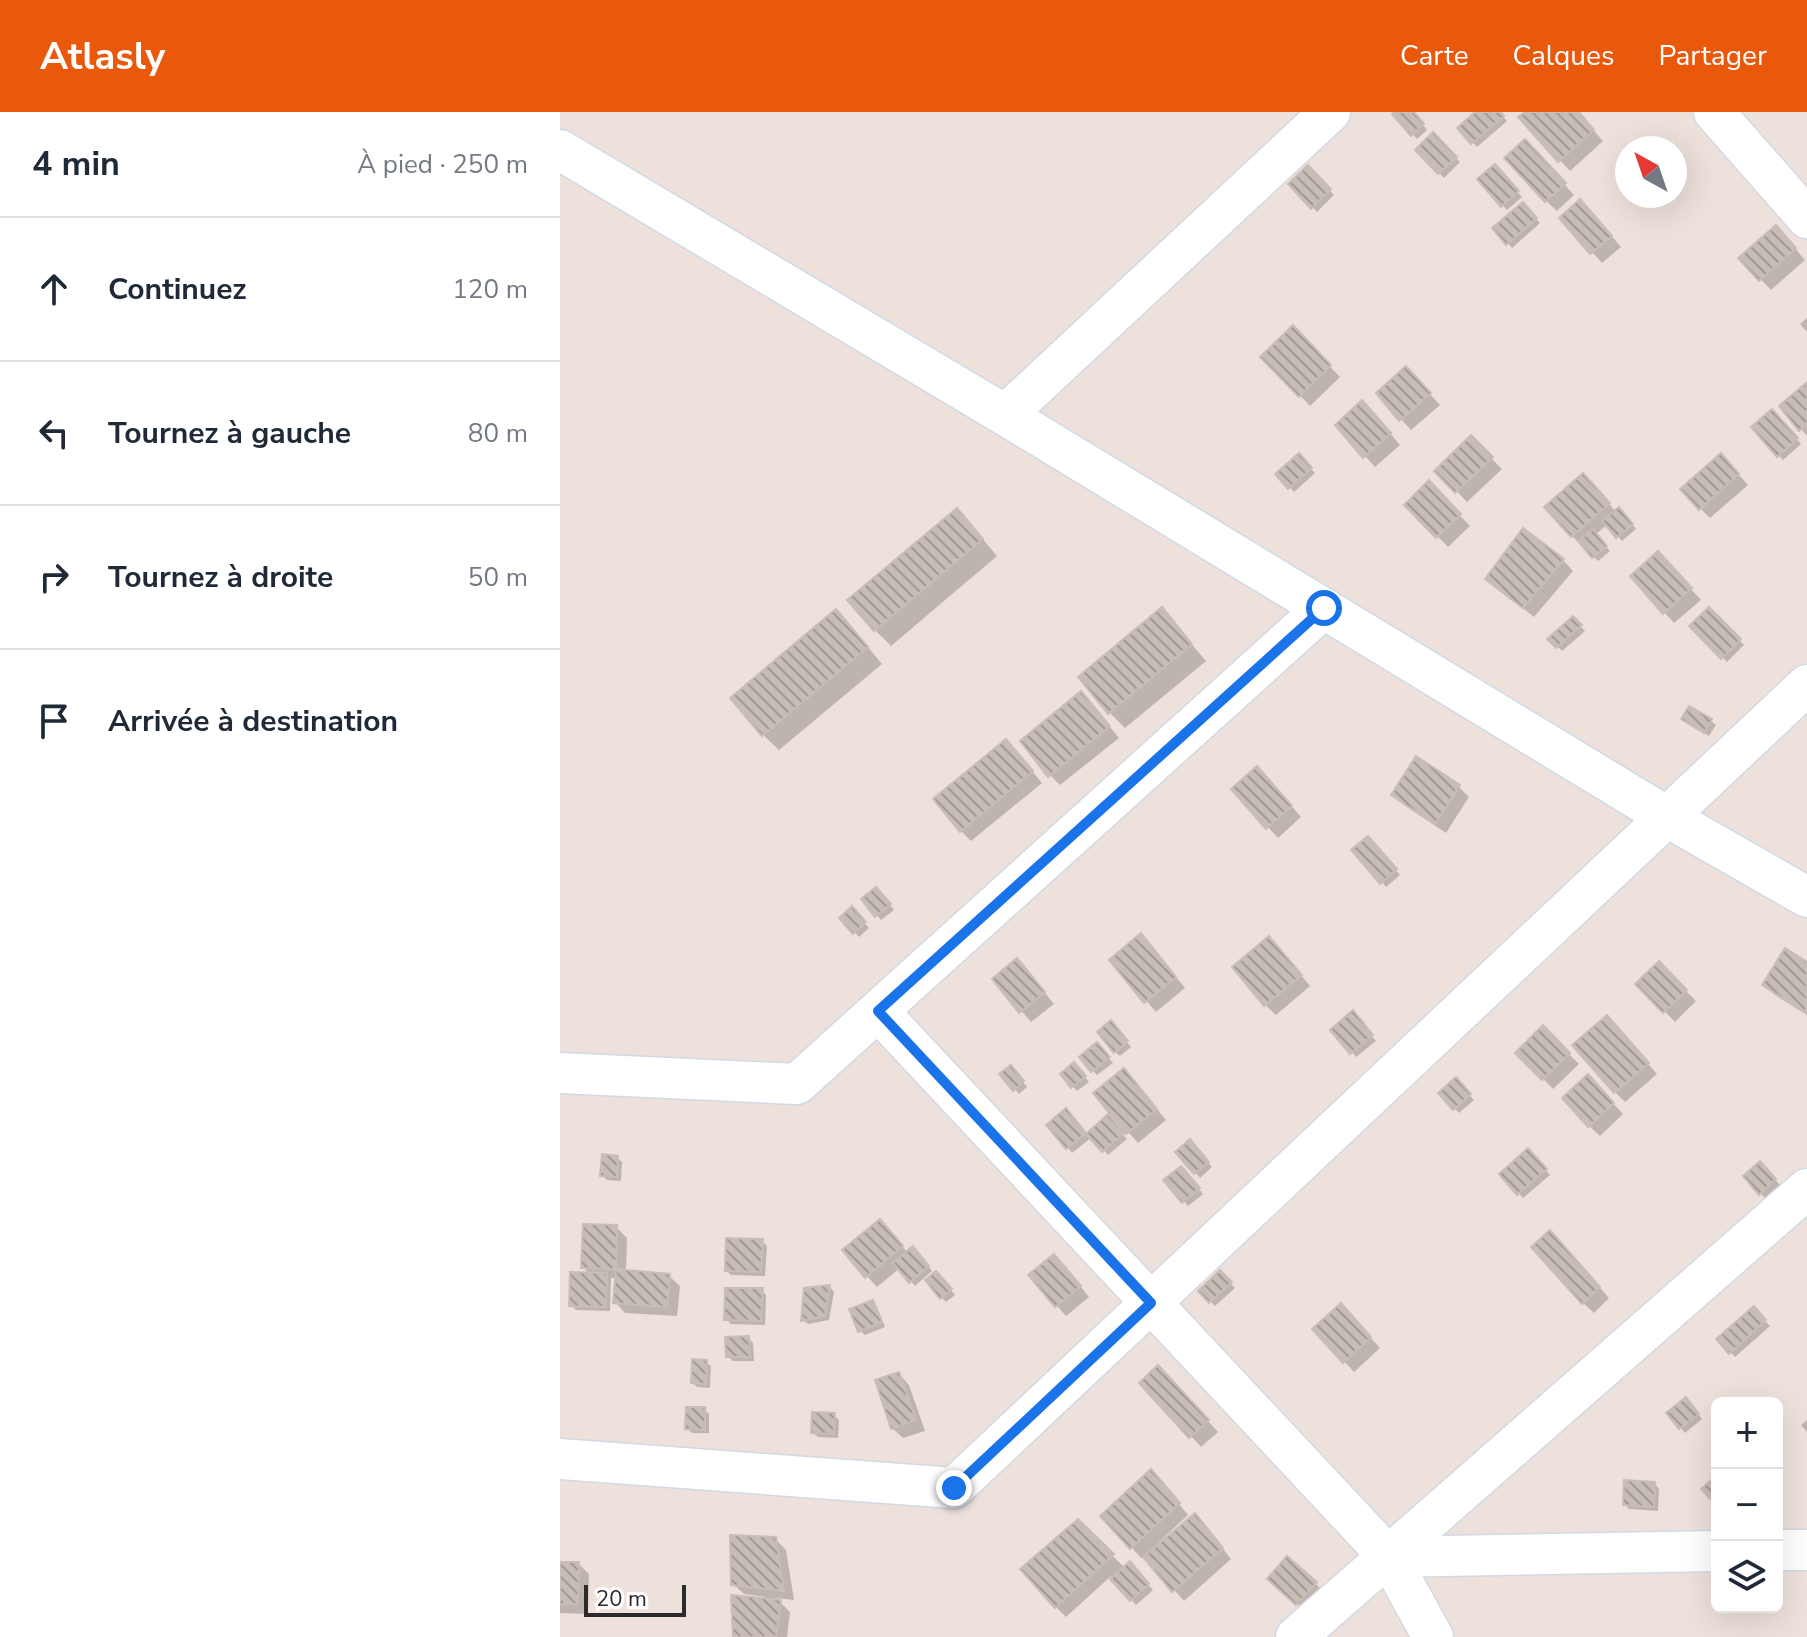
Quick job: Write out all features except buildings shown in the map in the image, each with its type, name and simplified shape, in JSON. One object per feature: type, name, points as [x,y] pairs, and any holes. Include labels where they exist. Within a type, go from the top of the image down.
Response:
[{"type":"street","points":[[1005,415],[1330,112]]},
{"type":"street","points":[[1714,112],[1803,204]]},
{"type":"street","points":[[560,150],[1005,415],[1667,817],[1807,897]]},
{"type":"street","points":[[560,1073],[797,1084],[1324,608]]},
{"type":"street","points":[[560,1459],[954,1488],[1807,685]]},
{"type":"street","points":[[878,1011],[1389,1557],[1433,1637]]},
{"type":"street","points":[[1296,1637],[1807,1189]]},
{"type":"street","points":[[1783,1550],[1807,1550]]},
{"type":"street","points":[[1389,1557],[1711,1551]]},
{"type":"route","points":[[954,1488],[1151,1303],[878,1011],[1324,608]]}]
